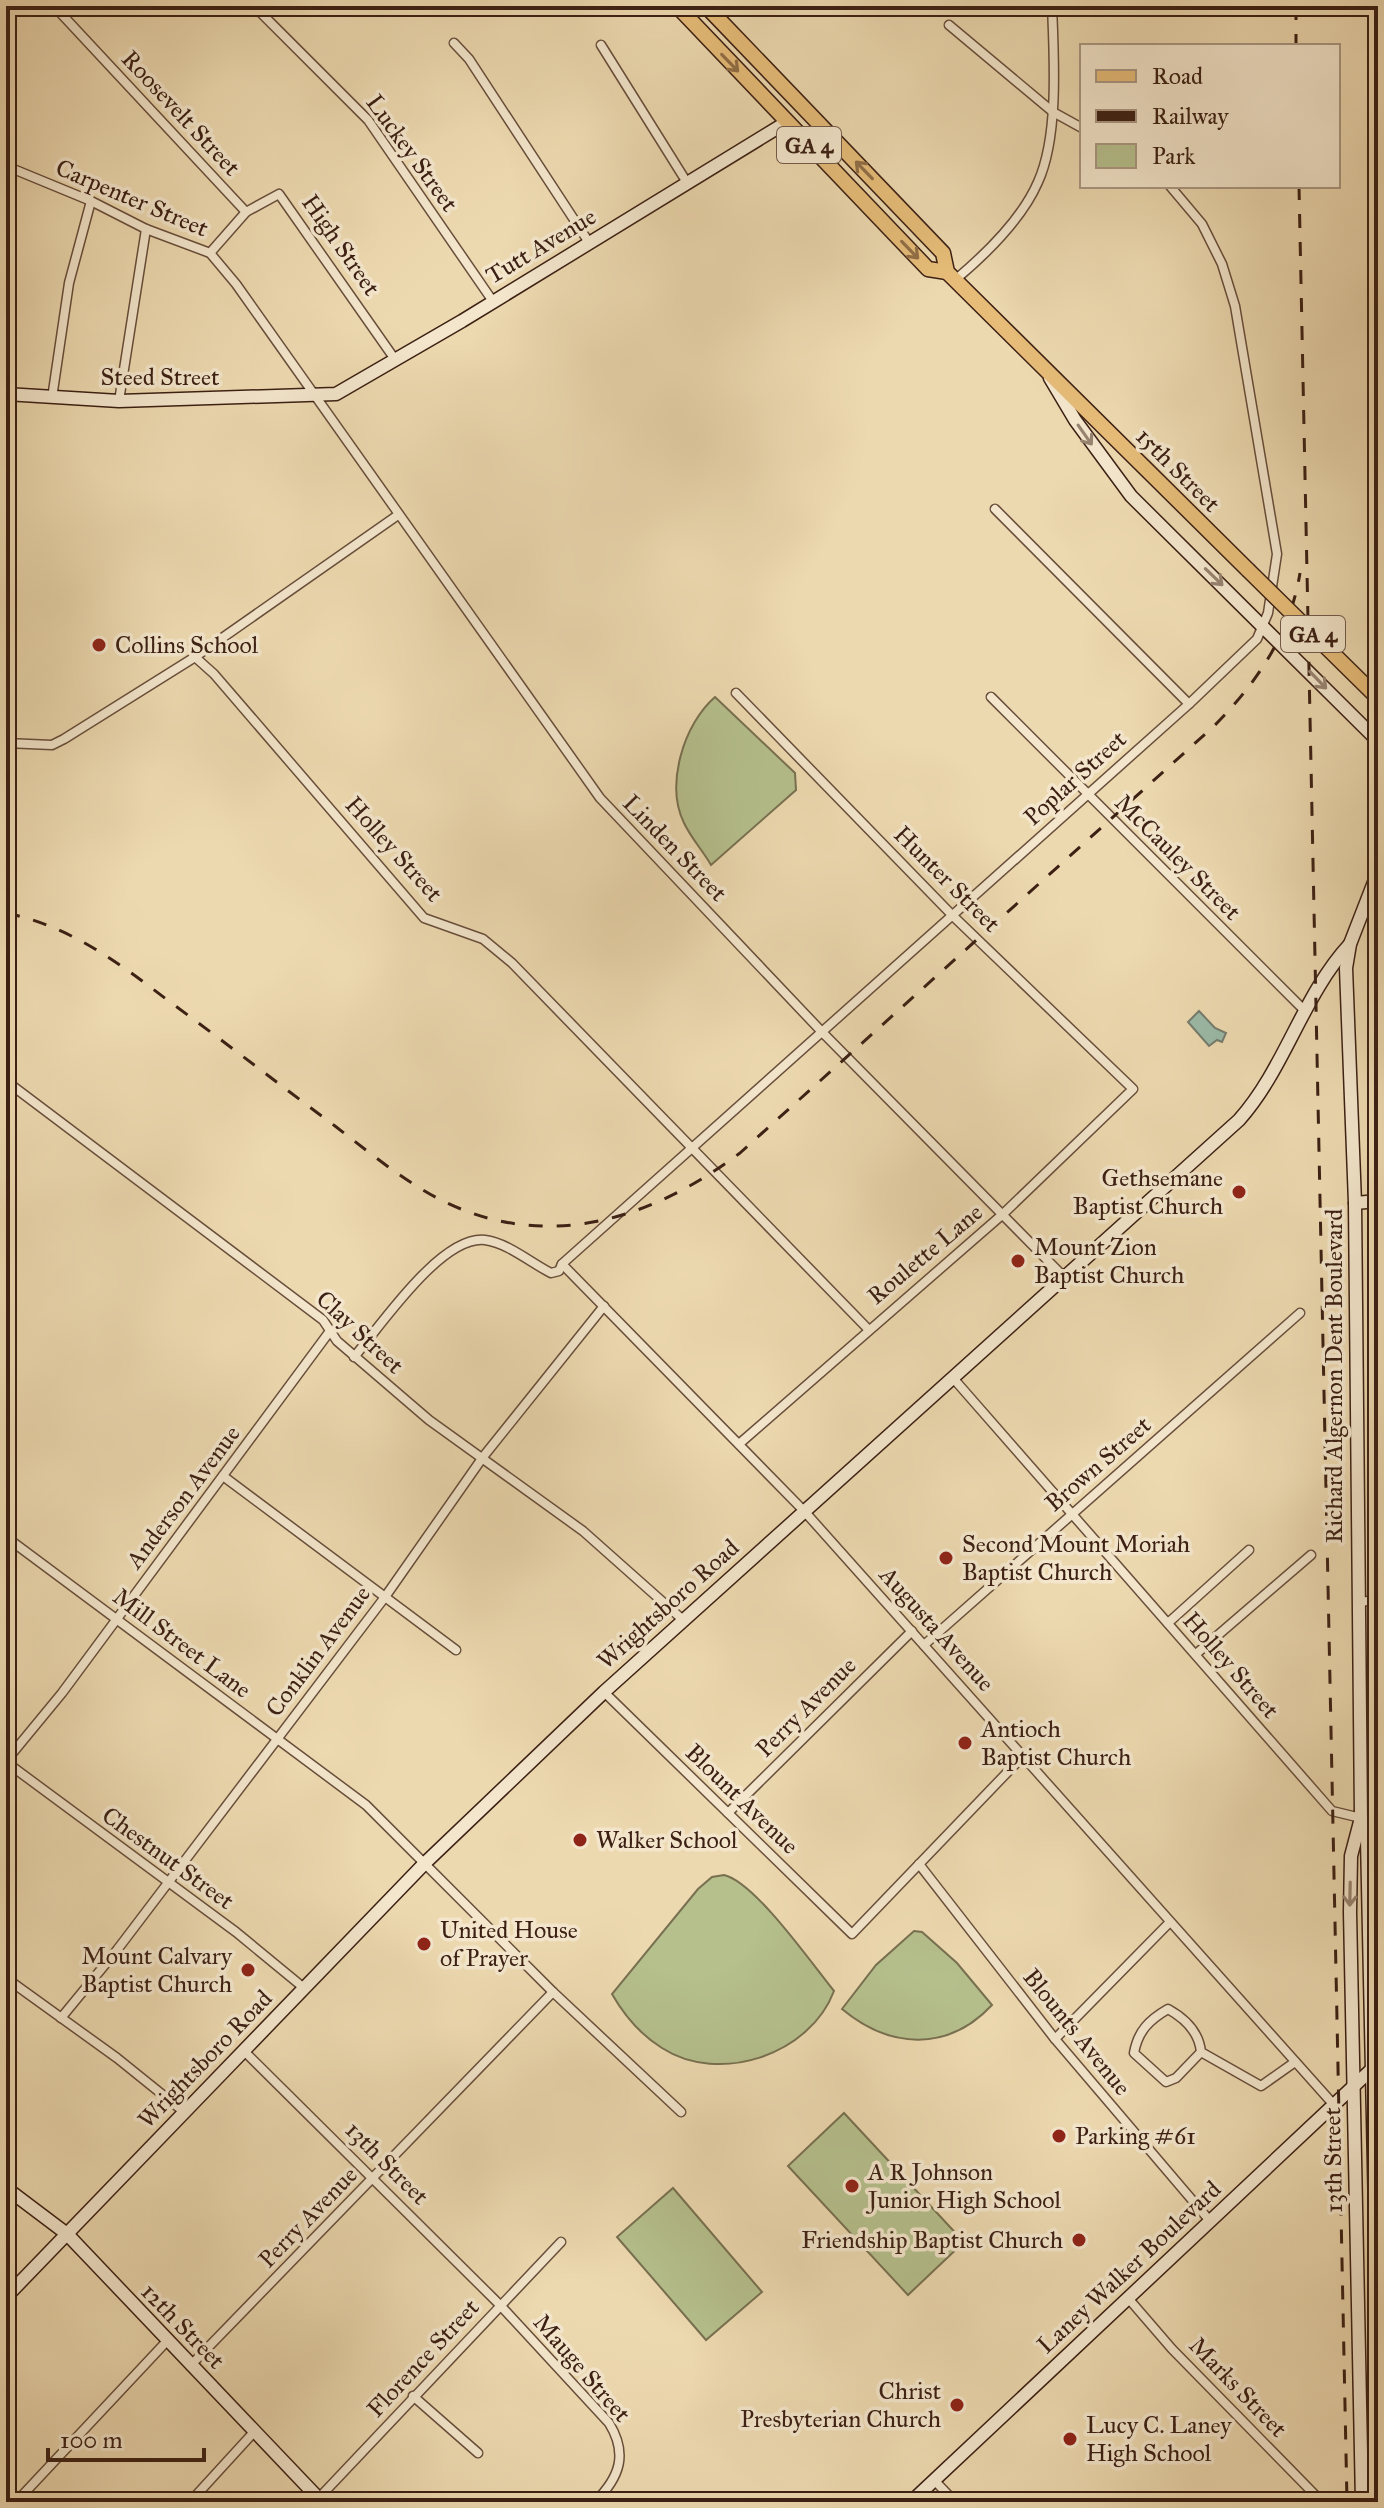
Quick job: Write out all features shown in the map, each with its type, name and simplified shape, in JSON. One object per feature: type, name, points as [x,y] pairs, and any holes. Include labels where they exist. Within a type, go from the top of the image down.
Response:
[{"type":"main road","name":"15th Street","points":[[677,6],[928,269],[951,276]]},
{"type":"main road","name":"15th Street","points":[[706,6],[943,253],[951,276],[1378,698]]},
{"type":"street","name":"Roosevelt Street","points":[[54,6],[246,212]]},
{"type":"street","name":"Luckey Street","points":[[254,6],[368,120],[492,300]]},
{"type":"street","points":[[951,276],[987,251],[1039,181],[1053,112],[1052,6]]},
{"type":"street","points":[[949,25],[1053,112],[1080,127]]},
{"type":"street","points":[[454,43],[469,59],[590,244]]},
{"type":"street","points":[[601,45],[686,181]]},
{"type":"street","name":"Tutt Avenue","points":[[314,397],[336,394],[462,321],[492,300],[590,244],[686,181],[787,122]]},
{"type":"street","name":"Carpenter Street","points":[[6,166],[91,201],[146,229],[210,253],[236,284],[314,397]]},
{"type":"street","name":"Poplar Street","points":[[562,1264],[1189,704],[1257,639],[1264,625],[1276,570],[1275,530],[1235,306],[1222,264],[1202,224],[1172,188]]},
{"type":"street","name":"High Street","points":[[210,253],[246,212],[279,194],[394,358]]},
{"type":"street","points":[[52,398],[69,283],[91,201]]},
{"type":"street","points":[[119,401],[146,229]]},
{"type":"street","points":[[1044,369],[1075,420],[1131,496],[1378,741]]},
{"type":"street","name":"Steed Street","points":[[6,394],[119,401],[314,397]]},
{"type":"street","name":"Linden Street","points":[[314,397],[600,798],[822,1032],[1065,1278]]},
{"type":"street","points":[[995,509],[1189,704]]},
{"type":"street","points":[[6,743],[52,745],[195,657],[398,515]]},
{"type":"street","name":"Holley Street","points":[[195,657],[214,674],[424,918],[483,939],[512,963],[868,1329]]},
{"type":"street","name":"Hunter Street","points":[[736,693],[953,916],[1133,1089]]},
{"type":"street","name":"McCauley Street","points":[[991,697],[1305,1011]]},
{"type":"street","name":"Wrightsboro Road","points":[[6,2297],[424,1864],[604,1692],[1239,1120],[1276,1072],[1329,966],[1352,939],[1378,872]]},
{"type":"street","name":"Richard Algernon Dent Boulevard","points":[[1352,939],[1346,968],[1355,1203],[1361,1818]]},
{"type":"street","name":"Clay Street","points":[[6,1081],[323,1320],[354,1357],[429,1420],[583,1531],[682,1619]]},
{"type":"street","name":"Roulette Lane","points":[[739,1444],[1003,1214],[1133,1089]]},
{"type":"street","points":[[1355,1203],[1378,1201]]},
{"type":"street","points":[[354,1357],[431,1266],[465,1244],[484,1240],[551,1273],[559,1271],[562,1264]]},
{"type":"street","name":"Augusta Avenue","points":[[562,1264],[805,1512],[1334,2105]]},
{"type":"street","name":"Conklin Avenue","points":[[61,2018],[385,1597],[483,1457],[604,1306]]},
{"type":"street","name":"Brown Street","points":[[924,1645],[1300,1313]]},
{"type":"street","name":"Anderson Avenue","points":[[6,1762],[117,1619],[330,1331]]},
{"type":"street","name":"Holley Street","points":[[953,1378],[1332,1811],[1361,1818]]},
{"type":"street","points":[[223,1476],[456,1650]]},
{"type":"street","name":"Mill Street Lane","points":[[6,1537],[366,1805],[553,1992],[681,2112]]},
{"type":"street","points":[[1168,1623],[1249,1550]]},
{"type":"street","points":[[1196,1654],[1311,1555]]},
{"type":"street","points":[[1358,1602],[1378,1600]]},
{"type":"street","name":"Perry Avenue","points":[[728,1813],[912,1631]]},
{"type":"street","name":"Blount Avenue","points":[[604,1692],[852,1934],[919,1864]]},
{"type":"street","points":[[919,1864],[1023,1756]]},
{"type":"street","name":"Chestnut Street","points":[[6,1762],[304,1988]]},
{"type":"street","points":[[1361,1818],[1367,1838],[1374,2018],[1378,2354]]},
{"type":"street","name":"13th Street","points":[[1361,1818],[1351,1856],[1362,2502]]},
{"type":"street","name":"Blounts Avenue","points":[[919,1864],[1055,2039],[1210,2221]]},
{"type":"street","points":[[1055,2039],[1169,1923]]},
{"type":"street","points":[[6,1978],[184,2112]]},
{"type":"street","name":"Perry Avenue","points":[[190,2366],[553,1992]]},
{"type":"street","points":[[1168,2009],[1180,2016],[1200,2037],[1201,2052],[1176,2078],[1166,2082],[1134,2053],[1137,2037],[1152,2018],[1168,2009]]},
{"type":"street","name":"13th Street","points":[[244,2051],[500,2305]]},
{"type":"street","points":[[1201,2052],[1261,2086],[1295,2062]]},
{"type":"street","name":"Laney Walker Boulevard","points":[[911,2502],[1375,2066]]},
{"type":"street","name":"12th Street","points":[[6,2188],[67,2234],[318,2501]]},
{"type":"street","name":"Florence Street","points":[[318,2501],[413,2396],[561,2242]]},
{"type":"street","points":[[1358,2289],[1377,2289]]},
{"type":"street","name":"Marks Street","points":[[1128,2298],[1172,2349],[1322,2502]]},
{"type":"street","name":"Mauge Street","points":[[500,2305],[590,2401],[617,2437],[619,2473],[595,2502]]},
{"type":"street","points":[[16,2502],[167,2341]]},
{"type":"street","points":[[413,2396],[478,2453]]},
{"type":"street","points":[[190,2502],[254,2432]]},
{"type":"street","points":[[934,2480],[955,2502]]},
{"type":"green space","points":[[715,697],[795,773],[796,790],[711,865],[684,823],[676,791],[677,773],[687,738],[694,723]]},
{"type":"green space","points":[[724,1875],[737,1881],[767,1908],[834,1991],[822,2013],[805,2032],[784,2047],[735,2063],[710,2064],[685,2059],[654,2043],[634,2024],[612,1994],[698,1889],[712,1877]]},
{"type":"green space","points":[[914,1931],[922,1932],[957,1963],[992,2005],[957,2031],[918,2040],[880,2032],[842,2009],[876,1965]]},
{"type":"green space","points":[[844,2113],[964,2242],[908,2295],[788,2166]]},
{"type":"green space","points":[[673,2188],[762,2292],[706,2340],[617,2237]]},
{"type":"shaded area","points":[[1199,1011],[1215,1028],[1226,1033],[1222,1042],[1217,1040],[1209,1046],[1188,1022]]},
{"type":"railway","points":[[1296,6],[1296,44]]},
{"type":"railway","points":[[1299,188],[1347,2502]]},
{"type":"railway","points":[[6,913],[51,927],[113,960],[388,1167],[445,1202],[484,1217],[523,1225],[561,1226],[598,1221],[635,1211],[671,1196],[740,1153],[1213,727],[1243,694],[1269,657],[1288,617],[1300,573]]},
{"type":"place","name":"Collins School","points":[[99,645]]},
{"type":"place","name":"Gethsemane Baptist Church","points":[[1239,1192]]},
{"type":"place","name":"Mount Zion Baptist Church","points":[[1018,1261]]},
{"type":"place","name":"Second Mount Moriah Baptist Church","points":[[946,1558]]},
{"type":"place","name":"Antioch Baptist Church","points":[[965,1743]]},
{"type":"place","name":"Walker School","points":[[580,1840]]},
{"type":"place","name":"United House of Prayer","points":[[424,1944]]},
{"type":"place","name":"Mount Calvary Baptist Church","points":[[248,1970]]},
{"type":"place","name":"Parking #61","points":[[1059,2136]]},
{"type":"place","name":"A R Johnson Junior High School","points":[[852,2186]]},
{"type":"place","name":"Friendship Baptist Church","points":[[1079,2240]]},
{"type":"place","name":"Christ Presbyterian Church","points":[[957,2405]]},
{"type":"place","name":"Lucy C. Laney High School","points":[[1070,2439]]}]
